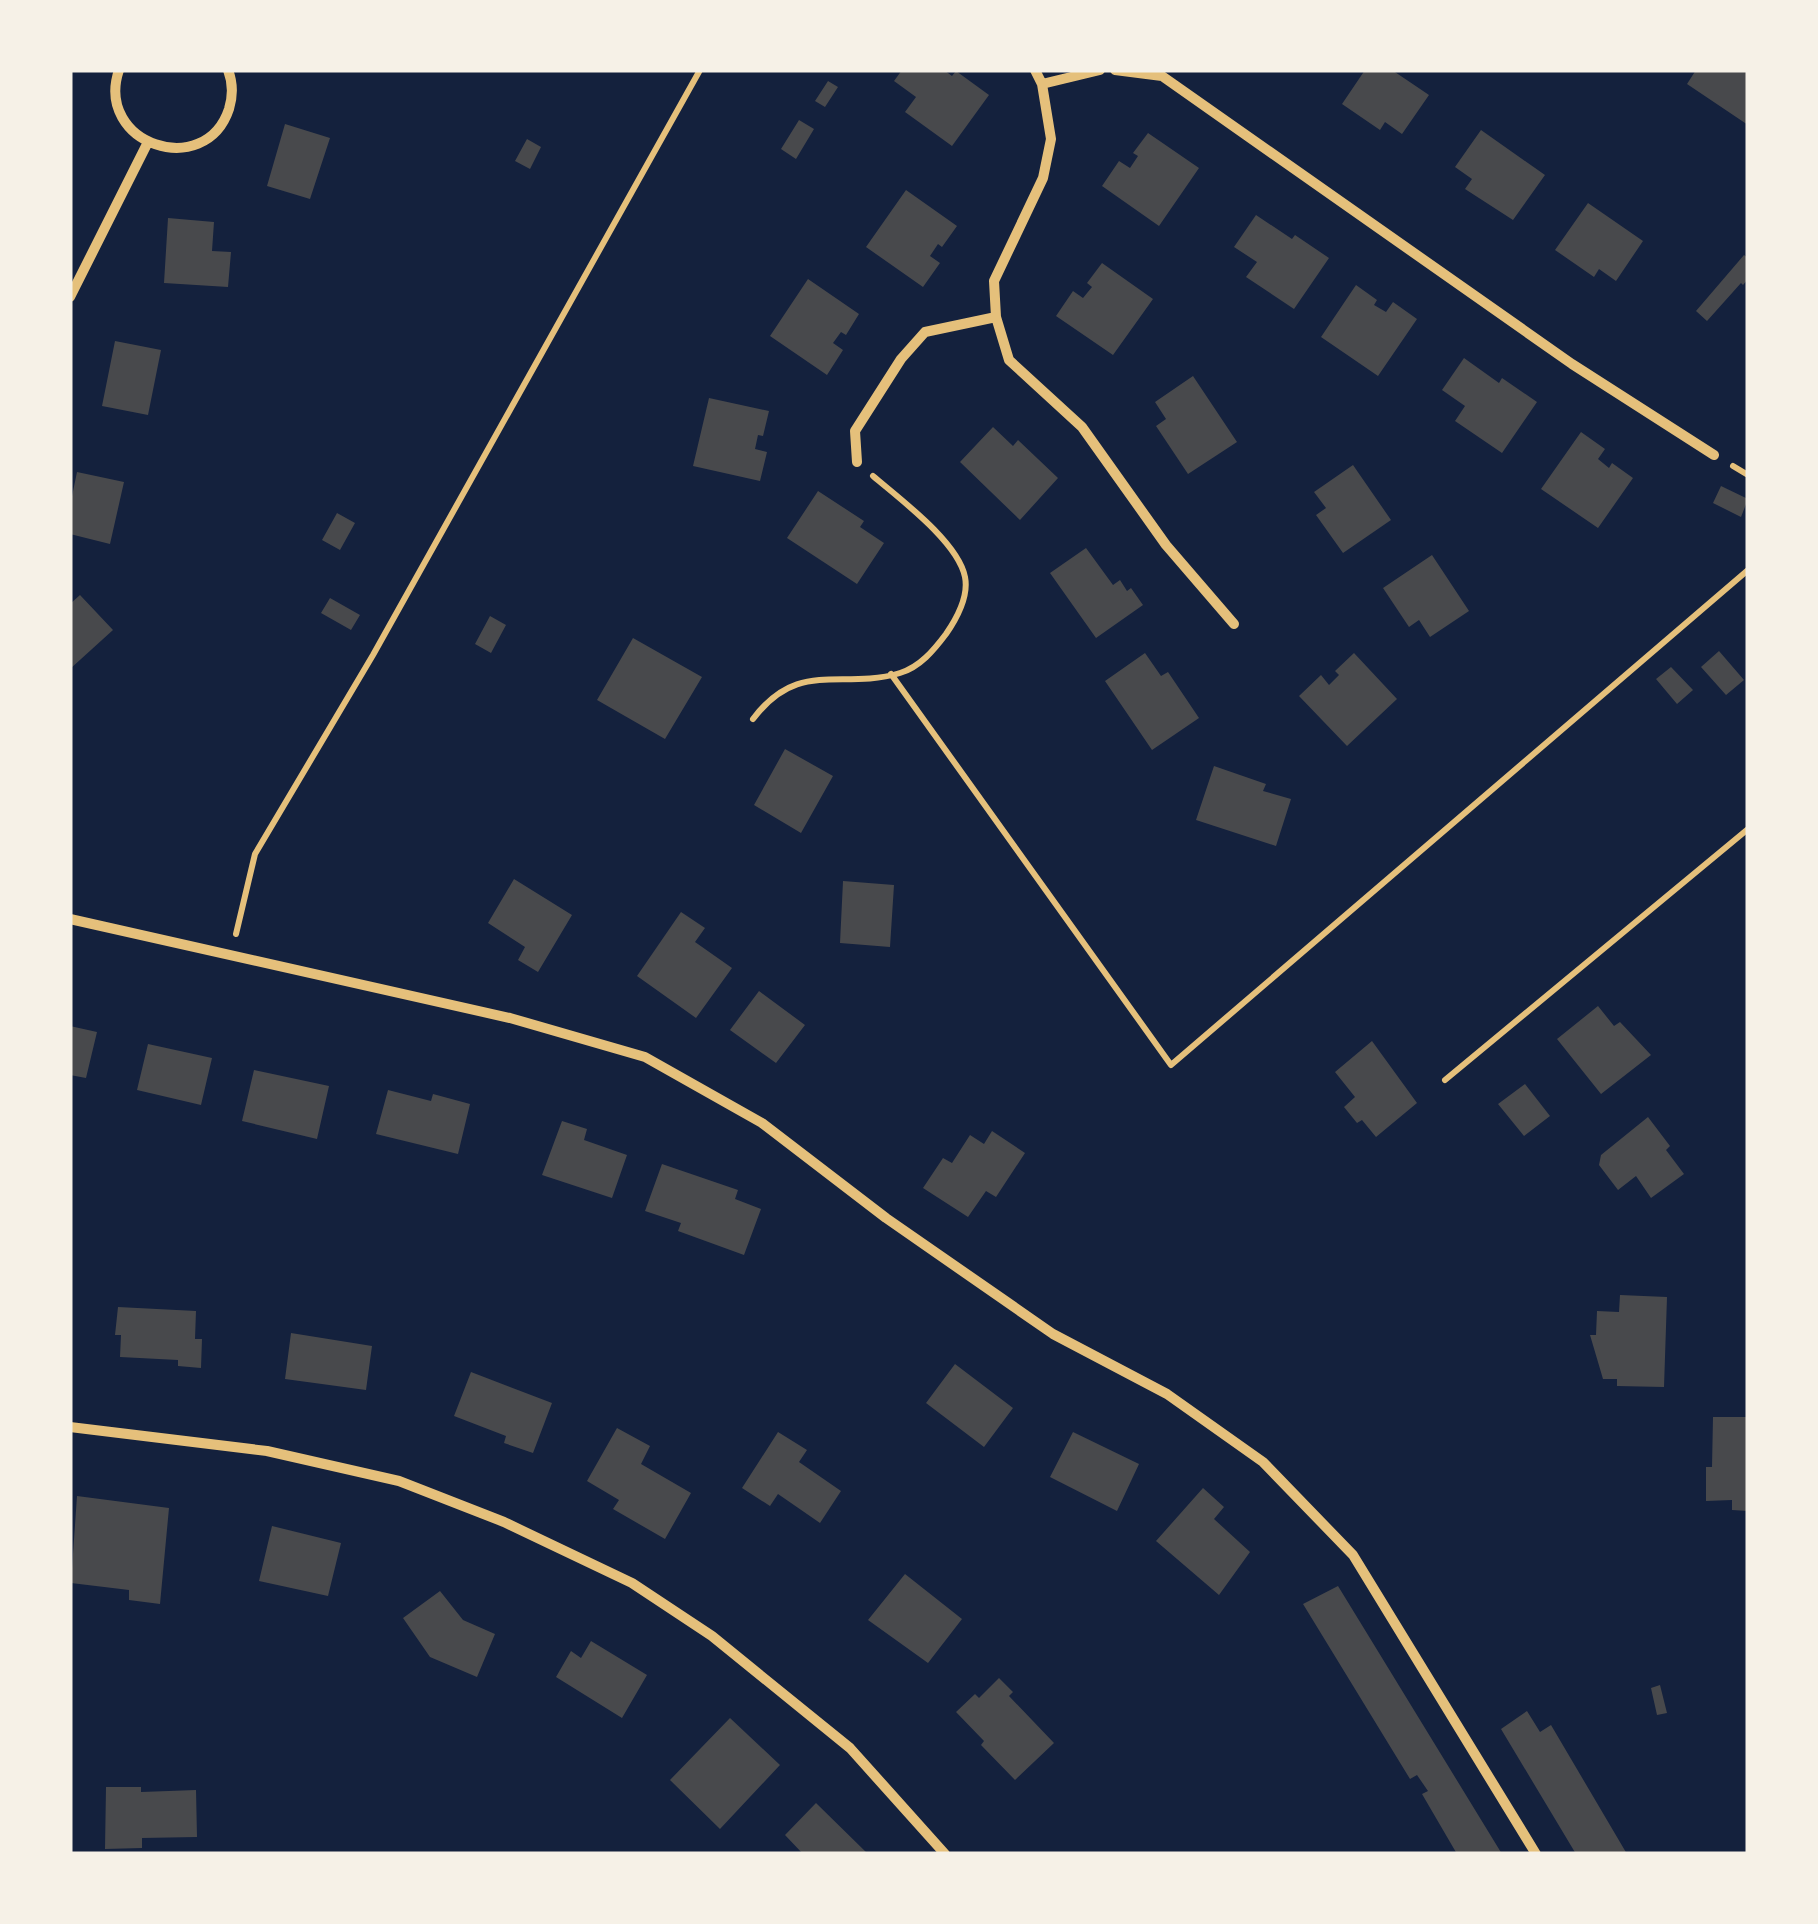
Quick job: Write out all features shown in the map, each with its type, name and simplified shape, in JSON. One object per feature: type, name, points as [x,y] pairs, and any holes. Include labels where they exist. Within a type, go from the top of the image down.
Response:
[{"type":"street","points":[[119,70],[116,95],[120,114],[148,142],[166,148],[184,148],[217,130],[228,114],[232,96],[228,70]]},
{"type":"street","points":[[1034,70],[1042,84],[1050,138],[1043,178],[994,281],[996,317],[1009,360],[1082,428],[1166,545],[1234,624]]},
{"type":"street","points":[[1042,84],[1100,70]]},
{"type":"street","points":[[1116,70],[1162,76],[1572,364],[1714,456]]},
{"type":"street","points":[[70,297],[148,142]]},
{"type":"street","points":[[857,462],[854,431],[901,359],[925,332],[996,317]]},
{"type":"street","points":[[70,919],[510,1018],[645,1057],[762,1123],[886,1218],[1053,1334],[1168,1394],[1264,1462],[1353,1555],[1536,1854]]},
{"type":"street","points":[[70,1427],[267,1451],[398,1480],[504,1522],[632,1583],[712,1636],[850,1748],[945,1854]]},
{"type":"path","points":[[230,956],[255,854],[372,655],[700,70]]},
{"type":"path","points":[[753,719],[769,698],[805,680],[902,672],[924,660],[962,608],[966,579],[956,554],[857,462]]},
{"type":"path","points":[[891,674],[1172,1066],[1748,570]]},
{"type":"path","points":[[1445,1080],[1748,829]]},
{"type":"building","points":[[902,70],[944,70],[952,76],[956,71],[989,95],[952,146],[905,112],[916,97],[894,81]]},
{"type":"building","points":[[1365,70],[1392,70],[1429,95],[1402,134],[1385,122],[1380,130],[1342,104]]},
{"type":"building","points":[[1696,70],[1748,70],[1748,125],[1687,84]]},
{"type":"building","points":[[828,81],[838,87],[825,107],[815,101]]},
{"type":"building","points":[[799,120],[814,129],[796,159],[781,149]]},
{"type":"building","points":[[285,124],[330,138],[310,199],[267,186]]},
{"type":"building","points":[[1481,130],[1545,175],[1513,220],[1465,189],[1472,179],[1455,167]]},
{"type":"building","points":[[1148,133],[1199,168],[1159,226],[1102,186],[1119,161],[1130,168],[1138,156],[1133,153]]},
{"type":"building","points":[[527,139],[541,147],[530,169],[515,161]]},
{"type":"building","points":[[906,190],[957,226],[930,256],[940,263],[923,287],[866,247]]},
{"type":"building","points":[[1588,203],[1643,241],[1616,281],[1599,269],[1594,277],[1555,250]]},
{"type":"building","points":[[1256,215],[1329,258],[1294,309],[1246,277],[1257,262],[1234,247]]},
{"type":"building","points":[[168,218],[214,222],[212,251],[231,252],[228,287],[164,283]]},
{"type":"building","points":[[1744,255],[1748,258],[1748,279],[1707,321],[1696,311]]},
{"type":"building","points":[[1102,263],[1153,299],[1113,355],[1056,316],[1073,291],[1083,298],[1092,287],[1087,283]]},
{"type":"building","points":[[808,279],[859,314],[846,335],[841,332],[833,343],[843,350],[827,375],[770,336]]},
{"type":"building","points":[[1356,285],[1386,312],[1393,302],[1417,319],[1378,376],[1321,337]]},
{"type":"building","points":[[115,341],[161,350],[148,415],[102,406]]},
{"type":"building","points":[[1464,358],[1499,383],[1502,378],[1537,402],[1502,453],[1455,421],[1465,406],[1442,390]]},
{"type":"building","points":[[1193,376],[1237,442],[1188,474],[1156,426],[1166,419],[1155,402]]},
{"type":"building","points":[[709,398],[769,411],[763,436],[758,435],[755,449],[767,452],[760,481],[693,466]]},
{"type":"building","points":[[993,427],[1013,446],[1018,440],[1058,478],[1020,520],[960,462]]},
{"type":"building","points":[[1581,432],[1605,449],[1598,459],[1609,468],[1612,463],[1633,478],[1598,528],[1541,489]]},
{"type":"building","points":[[1353,465],[1391,520],[1343,553],[1316,515],[1326,508],[1314,492]]},
{"type":"building","points":[[77,472],[124,482],[110,544],[70,534],[70,506]]},
{"type":"building","points":[[1721,486],[1748,499],[1741,517],[1713,503]]},
{"type":"building","points":[[818,491],[864,521],[860,527],[884,543],[857,584],[787,538]]},
{"type":"building","points":[[337,513],[355,523],[340,550],[322,540]]},
{"type":"building","points":[[1086,548],[1113,585],[1120,580],[1143,605],[1096,638],[1050,573]]},
{"type":"building","points":[[1432,555],[1469,611],[1430,637],[1419,620],[1409,627],[1383,588]]},
{"type":"building","points":[[80,595],[113,630],[70,669],[70,604]]},
{"type":"building","points":[[330,598],[360,615],[351,630],[321,613]]},
{"type":"building","points":[[490,616],[506,625],[491,653],[475,644]]},
{"type":"building","points":[[633,638],[702,677],[665,739],[597,700]]},
{"type":"building","points":[[1719,651],[1744,680],[1726,695],[1701,667]]},
{"type":"building","points":[[1145,653],[1161,676],[1168,672],[1199,718],[1152,750],[1105,681]]},
{"type":"building","points":[[1354,653],[1397,699],[1347,746],[1299,696],[1321,675],[1329,685],[1339,675],[1335,671]]},
{"type":"building","points":[[1671,667],[1693,690],[1677,704],[1656,679]]},
{"type":"building","points":[[785,749],[833,776],[801,833],[754,805]]},
{"type":"building","points":[[1214,766],[1266,784],[1263,791],[1291,799],[1276,846],[1196,820]]},
{"type":"building","points":[[514,879],[572,915],[538,972],[518,960],[525,947],[488,923]]},
{"type":"building","points":[[843,881],[894,885],[890,947],[840,943]]},
{"type":"building","points":[[681,912],[705,928],[695,942],[732,968],[696,1018],[637,976]]},
{"type":"building","points":[[759,991],[805,1025],[776,1063],[730,1030]]},
{"type":"building","points":[[1598,1006],[1614,1026],[1620,1022],[1651,1055],[1601,1094],[1557,1039]]},
{"type":"building","points":[[70,1026],[97,1032],[86,1078],[70,1075]]},
{"type":"building","points":[[1372,1041],[1417,1103],[1376,1137],[1344,1107],[1355,1097],[1335,1072]]},
{"type":"building","points":[[148,1044],[212,1058],[201,1105],[137,1090]]},
{"type":"building","points":[[254,1070],[329,1086],[317,1139],[242,1121]]},
{"type":"building","points":[[1525,1084],[1550,1116],[1524,1136],[1498,1104]]},
{"type":"building","points":[[388,1090],[431,1101],[433,1094],[470,1104],[458,1154],[376,1134]]},
{"type":"building","points":[[1648,1117],[1670,1146],[1666,1150],[1684,1174],[1651,1198],[1636,1176],[1618,1190],[1599,1165],[1601,1155]]},
{"type":"building","points":[[562,1121],[587,1129],[584,1140],[627,1155],[612,1198],[542,1175]]},
{"type":"building","points":[[992,1131],[1025,1153],[996,1197],[986,1191],[968,1217],[923,1188],[943,1158],[952,1163],[970,1135],[984,1144]]},
{"type":"building","points":[[662,1164],[738,1190],[735,1199],[761,1209],[744,1255],[678,1231],[681,1223],[645,1211]]},
{"type":"building","points":[[1620,1295],[1667,1297],[1664,1387],[1617,1386],[1617,1379],[1603,1379],[1590,1335],[1596,1335],[1597,1311],[1619,1312]]},
{"type":"building","points":[[118,1307],[196,1311],[195,1339],[202,1339],[201,1368],[178,1366],[178,1360],[120,1357],[121,1335],[115,1335]]},
{"type":"building","points":[[291,1333],[372,1346],[366,1390],[285,1379]]},
{"type":"building","points":[[955,1364],[1013,1408],[984,1447],[926,1403]]},
{"type":"building","points":[[471,1372],[552,1403],[533,1453],[504,1443],[506,1436],[454,1416]]},
{"type":"building","points":[[1713,1417],[1748,1417],[1748,1511],[1732,1510],[1732,1500],[1706,1501],[1706,1467],[1712,1467]]},
{"type":"building","points":[[617,1428],[650,1446],[641,1464],[691,1493],[665,1539],[613,1509],[619,1500],[587,1481]]},
{"type":"building","points":[[778,1432],[807,1450],[799,1462],[841,1491],[820,1523],[778,1494],[770,1506],[742,1488]]},
{"type":"building","points":[[1073,1432],[1139,1464],[1117,1511],[1050,1477]]},
{"type":"building","points":[[1203,1488],[1224,1507],[1214,1519],[1250,1552],[1219,1595],[1156,1541]]},
{"type":"building","points":[[77,1496],[169,1508],[160,1604],[129,1600],[129,1590],[71,1583]]},
{"type":"building","points":[[272,1526],[341,1543],[328,1596],[259,1581]]},
{"type":"building","points":[[905,1574],[962,1619],[928,1663],[868,1620]]},
{"type":"building","points":[[1338,1586],[1502,1854],[1457,1854],[1422,1794],[1428,1791],[1417,1775],[1410,1779],[1303,1604]]},
{"type":"building","points":[[440,1591],[463,1620],[495,1634],[477,1677],[430,1657],[403,1618]]},
{"type":"building","points":[[591,1641],[647,1675],[622,1718],[556,1677],[571,1651],[581,1658]]},
{"type":"building","points":[[999,1678],[1013,1692],[1009,1696],[1054,1743],[1015,1780],[956,1712],[975,1694],[979,1698]]},
{"type":"building","points":[[1660,1685],[1667,1713],[1657,1715],[1651,1688]]},
{"type":"building","points":[[1527,1711],[1540,1732],[1551,1725],[1627,1854],[1576,1854],[1501,1729]]},
{"type":"building","points":[[730,1718],[780,1765],[720,1829],[670,1780]]},
{"type":"building","points":[[106,1787],[141,1787],[141,1792],[196,1790],[197,1837],[142,1838],[142,1848],[105,1849]]},
{"type":"building","points":[[816,1803],[868,1854],[803,1854],[785,1835]]}]
